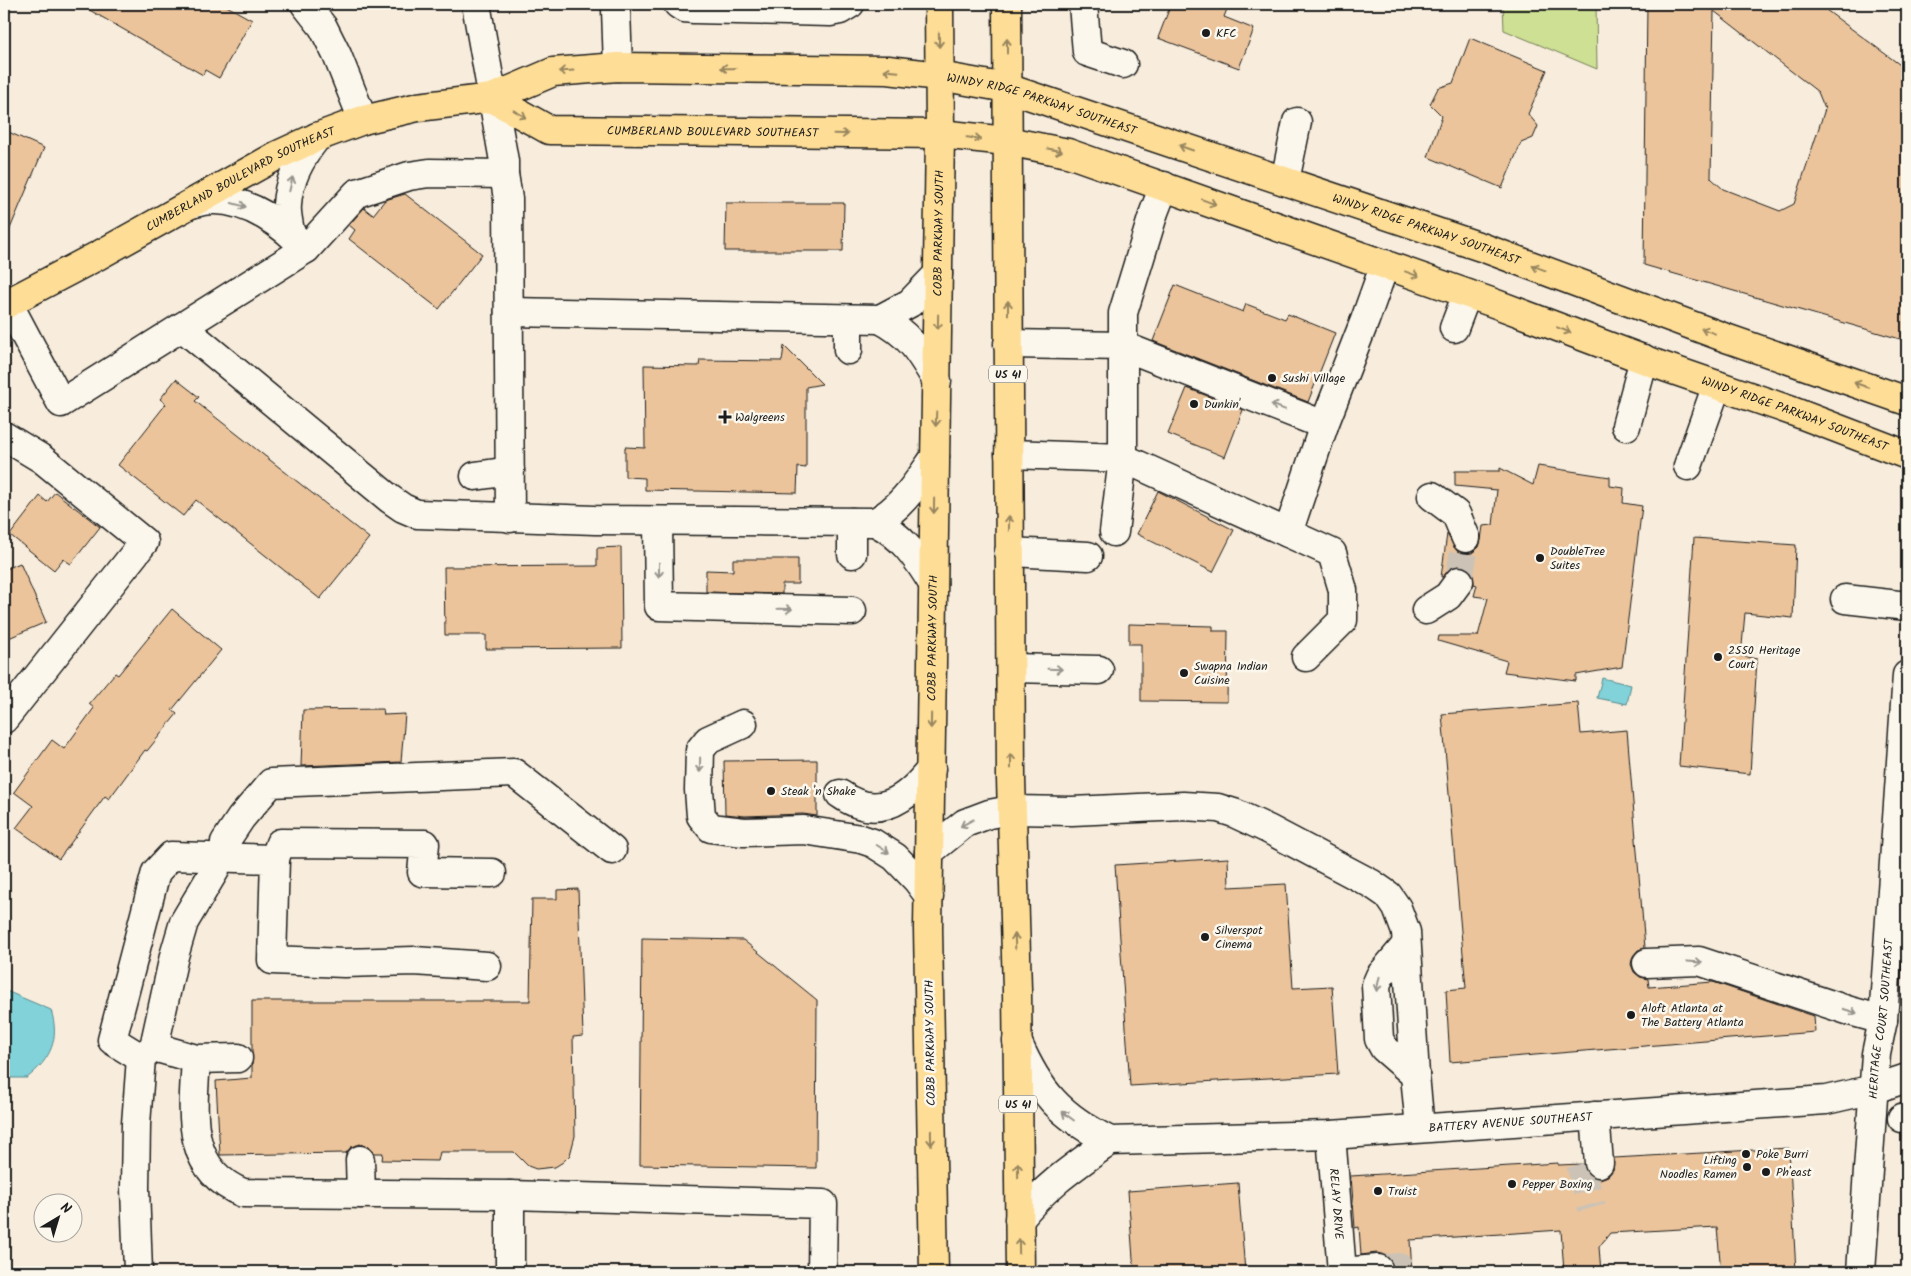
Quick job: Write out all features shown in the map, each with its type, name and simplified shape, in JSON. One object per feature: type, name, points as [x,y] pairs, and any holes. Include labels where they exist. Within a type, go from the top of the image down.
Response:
[{"type":"main road","name":"COBB PARKWAY SOUTH","points":[[934,1272],[929,852],[940,134],[939,4]]},
{"type":"main road","name":"US 41","points":[[1008,4],[1007,141],[1011,810],[1020,1272]]},
{"type":"main road","name":"CUMBERLAND BOULEVARD SOUTHEAST","points":[[6,304],[278,155],[317,137],[362,120],[418,107],[492,98],[553,72],[618,67],[888,70],[939,76]]},
{"type":"main road","name":"WINDY RIDGE PARKWAY SOUTHEAST","points":[[939,76],[1007,88],[1285,181],[1484,248],[1726,338],[1907,401]]},
{"type":"main road","name":"CUMBERLAND BOULEVARD SOUTHEAST","points":[[492,98],[548,130],[940,134]]},
{"type":"main road","name":"WINDY RIDGE PARKWAY SOUTHEAST","points":[[940,134],[1007,141],[1068,153],[1385,264],[1644,360],[1792,411],[1907,455]]},
{"type":"street","points":[[305,4],[323,26],[337,55],[362,120]]},
{"type":"street","points":[[476,4],[504,161],[508,199],[510,518]]},
{"type":"street","points":[[678,4],[684,8],[694,10],[830,12],[840,10],[850,4]]},
{"type":"street","points":[[1083,4],[1087,52],[1123,64]]},
{"type":"street","points":[[616,9],[618,67]]},
{"type":"street","points":[[1285,181],[1297,122]]},
{"type":"street","points":[[298,241],[287,205],[292,178],[304,154],[317,137]]},
{"type":"street","points":[[6,304],[61,403],[182,327],[298,241],[357,193],[409,176],[429,173],[504,174]]},
{"type":"street","points":[[1114,532],[1123,458],[1123,313],[1154,212],[1164,186]]},
{"type":"street","points":[[191,204],[214,200],[242,205],[266,216],[298,241]]},
{"type":"street","points":[[1288,533],[1324,425],[1385,264]]},
{"type":"street","points":[[509,312],[880,319],[910,303],[938,274]]},
{"type":"street","points":[[1454,328],[1467,294]]},
{"type":"street","points":[[848,319],[848,350]]},
{"type":"street","points":[[880,319],[906,336],[937,381]]},
{"type":"street","points":[[182,327],[403,508],[417,514],[658,521],[863,522],[884,517],[898,506],[912,490],[935,457]]},
{"type":"street","points":[[1008,344],[1123,346],[1324,425]]},
{"type":"street","points":[[1626,426],[1644,360]]},
{"type":"street","points":[[1688,466],[1717,385]]},
{"type":"street","points":[[4,436],[42,458],[144,542],[4,719]]},
{"type":"street","points":[[1009,454],[1123,458],[1332,553],[1343,590],[1343,620],[1306,656]]},
{"type":"street","points":[[474,476],[510,471]]},
{"type":"street","points":[[1432,496],[1456,514],[1466,538]]},
{"type":"street","points":[[658,521],[659,606],[852,611]]},
{"type":"street","points":[[852,554],[863,522]]},
{"type":"street","points":[[863,522],[891,531],[918,560],[933,584]]},
{"type":"street","points":[[1009,552],[1088,556]]},
{"type":"street","points":[[1426,610],[1448,596],[1459,581]]},
{"type":"street","points":[[1845,599],[1907,606]]},
{"type":"street","points":[[1011,668],[1099,670]]},
{"type":"street","name":"HERITAGE COURT SOUTHEAST","points":[[1861,1272],[1876,1054],[1883,1020],[1905,726],[1907,675]]},
{"type":"street","points":[[743,724],[708,740],[700,750],[699,790],[701,816],[711,828],[744,832],[804,830],[837,846]]},
{"type":"street","points":[[837,846],[841,786],[852,802],[870,808],[879,808],[905,794],[931,769]]},
{"type":"street","points":[[225,842],[241,818],[271,783],[514,773],[612,850]]},
{"type":"street","points":[[929,852],[965,823],[989,814],[1011,810],[1072,811],[1183,806],[1218,808],[1234,813],[1372,884],[1388,895],[1402,918],[1406,932],[1414,1075],[1420,1128]]},
{"type":"street","points":[[788,846],[837,846],[861,839],[886,850],[906,868],[929,896]]},
{"type":"street","points":[[487,966],[414,961],[344,963],[272,960],[275,859],[280,843],[425,844],[422,872],[492,873]]},
{"type":"street","points":[[238,1058],[196,1058],[148,1052],[112,1040],[156,872],[170,856],[275,859]]},
{"type":"street","points":[[138,1272],[135,1188],[136,1124],[148,1052],[184,922],[214,870]]},
{"type":"street","points":[[1647,964],[1699,961],[1850,1011],[1883,1020]]},
{"type":"street","points":[[1017,1041],[1039,1084],[1053,1102],[1064,1113],[1110,1141],[1050,1185],[1036,1198],[1019,1219]]},
{"type":"street","points":[[196,1058],[193,1120],[202,1158],[227,1186],[243,1193],[510,1195],[823,1204],[823,1272]]},
{"type":"street","name":"BATTERY AVENUE SOUTHEAST","points":[[1110,1141],[1331,1135],[1826,1100],[1874,1089],[1907,1078]]},
{"type":"street","points":[[1585,1116],[1589,1164]]},
{"type":"street","name":"RELAY DRIVE","points":[[1331,1135],[1342,1272]]},
{"type":"street","points":[[360,1160],[361,1194]]},
{"type":"street","points":[[510,1195],[510,1272]]},
{"type":"street","points":[[1342,1272],[1378,1269]]},
{"type":"green space","points":[[1503,4],[1596,4],[1597,69],[1504,30]]},
{"type":"water","points":[[1602,678],[1631,685],[1627,704],[1597,698]]},
{"type":"water","points":[[4,990],[51,1010],[54,1020],[54,1039],[48,1056],[27,1078],[4,1078]]},
{"type":"building","points":[[79,4],[223,4],[252,20],[219,78],[205,70],[203,75]]},
{"type":"building","name":"KFC","points":[[1171,4],[1213,4],[1227,9],[1224,17],[1254,29],[1239,68],[1158,38]]},
{"type":"building","points":[[1647,4],[1818,4],[1907,70],[1907,341],[1644,265]],"holes":[[[1714,11],[1818,92],[1825,109],[1794,204],[1780,211],[1723,189],[1711,178]]]},
{"type":"building","points":[[1470,38],[1547,70],[1528,114],[1538,126],[1533,138],[1521,143],[1502,188],[1428,157],[1442,116],[1430,104],[1438,88],[1453,83]]},
{"type":"building","points":[[4,130],[44,148],[4,243]]},
{"type":"building","points":[[405,194],[482,254],[439,309],[349,239],[355,230],[349,225],[364,208],[373,215],[385,200]]},
{"type":"building","points":[[726,203],[844,203],[843,251],[725,251]]},
{"type":"building","name":"Sushi Village","points":[[1175,285],[1243,312],[1246,304],[1285,319],[1288,314],[1335,333],[1308,402],[1153,341]]},
{"type":"building","name":"Walgreens","points":[[784,346],[822,384],[806,387],[806,468],[798,467],[797,493],[645,490],[645,478],[625,477],[625,447],[645,448],[644,365],[699,366],[700,360],[782,361]]},
{"type":"building","points":[[176,379],[199,397],[195,401],[369,538],[320,599],[196,500],[183,516],[118,465],[166,404],[160,399]]},
{"type":"building","points":[[1187,388],[1243,410],[1225,457],[1168,434]]},
{"type":"building","name":"DoubleTree Suites","points":[[1538,466],[1610,477],[1610,486],[1624,488],[1623,503],[1642,506],[1622,667],[1576,675],[1576,681],[1504,672],[1507,661],[1438,641],[1439,636],[1478,636],[1488,598],[1474,596],[1477,585],[1474,584],[1473,575],[1468,568],[1460,565],[1453,567],[1441,577],[1447,534],[1457,551],[1464,554],[1472,553],[1479,547],[1483,526],[1493,525],[1497,490],[1455,486],[1455,471],[1500,471],[1500,468],[1533,485]]},
{"type":"building","points":[[1158,491],[1234,530],[1213,572],[1137,534]]},
{"type":"building","points":[[55,492],[100,527],[71,564],[63,559],[54,570],[10,535],[40,496],[47,502]]},
{"type":"building","name":"2550 Heritage Court","points":[[1694,538],[1796,545],[1793,618],[1745,613],[1741,656],[1757,659],[1750,774],[1679,766]]},
{"type":"building","points":[[621,547],[622,648],[486,649],[486,635],[445,635],[444,567],[597,566],[597,548]]},
{"type":"building","points":[[733,559],[798,559],[798,584],[782,584],[782,594],[706,592],[706,570],[733,571]]},
{"type":"building","points":[[20,563],[46,622],[4,640],[4,570]]},
{"type":"building","points":[[172,609],[221,650],[172,710],[177,714],[147,751],[145,750],[109,799],[105,796],[59,859],[16,828],[33,806],[14,792],[52,740],[64,749],[94,708],[89,704],[115,673],[118,675]]},
{"type":"building","name":"Swapna Indian Cuisine","points":[[1129,624],[1213,626],[1213,631],[1228,631],[1227,702],[1141,701],[1141,644],[1129,644]]},
{"type":"building","points":[[1578,703],[1581,734],[1627,730],[1645,948],[1638,950],[1633,956],[1631,964],[1634,972],[1640,977],[1648,979],[1649,987],[1713,982],[1814,1016],[1815,1032],[1450,1062],[1446,990],[1466,988],[1442,714]]},
{"type":"building","points":[[383,709],[384,715],[405,714],[401,762],[301,766],[303,710]]},
{"type":"building","name":"Steak 'n Shake","points":[[817,760],[817,816],[803,814],[745,816],[725,814],[724,761]]},
{"type":"building","name":"Silverspot Cinema","points":[[1228,858],[1229,887],[1286,884],[1293,988],[1332,986],[1338,1074],[1130,1086],[1115,865]]},
{"type":"building","points":[[578,889],[583,1036],[573,1037],[575,1136],[570,1155],[563,1162],[555,1167],[536,1169],[528,1166],[514,1152],[440,1152],[438,1161],[382,1160],[383,1153],[374,1153],[368,1147],[360,1144],[351,1147],[346,1153],[220,1155],[216,1081],[252,1078],[252,1001],[530,1001],[532,899],[557,899],[557,890]]},
{"type":"building","points":[[642,938],[743,940],[817,1000],[816,1168],[640,1165]]},
{"type":"building","points":[[1789,1148],[1796,1272],[1721,1272],[1717,1227],[1610,1233],[1599,1247],[1601,1272],[1564,1272],[1561,1230],[1410,1240],[1412,1272],[1393,1272],[1391,1261],[1385,1255],[1377,1253],[1361,1255],[1359,1227],[1355,1228],[1351,1176],[1558,1163],[1558,1165],[1583,1164],[1592,1177],[1600,1179],[1608,1176],[1613,1170],[1614,1158]]},
{"type":"building","points":[[1238,1183],[1245,1272],[1134,1272],[1128,1191]]},
{"type":"tunnel","points":[[1459,581],[1466,538]]},
{"type":"tunnel","points":[[1580,1164],[1592,1208]]},
{"type":"tunnel","points":[[1378,1269],[1399,1267],[1406,1272]]},
{"type":"place","name":"KFC","points":[[1206,33]]},
{"type":"place","name":"Sushi Village","points":[[1272,378]]},
{"type":"place","name":"Dunkin'","points":[[1194,404]]},
{"type":"place","name":"Walgreens","points":[[725,417]]},
{"type":"place","name":"DoubleTree Suites","points":[[1540,558]]},
{"type":"place","name":"2550 Heritage Court","points":[[1718,657]]},
{"type":"place","name":"Swapna Indian Cuisine","points":[[1184,673]]},
{"type":"place","name":"Steak 'n Shake","points":[[771,791]]},
{"type":"place","name":"Silverspot Cinema","points":[[1205,937]]},
{"type":"place","name":"Aloft Atlanta at The Battery Atlanta","points":[[1631,1015]]},
{"type":"place","name":"Poke Burri","points":[[1746,1154]]},
{"type":"place","name":"Lifting Noodles Ramen","points":[[1747,1167]]},
{"type":"place","name":"Ph'east","points":[[1766,1172]]},
{"type":"place","name":"Pepper Boxing","points":[[1512,1184]]},
{"type":"place","name":"Truist","points":[[1378,1191]]}]
